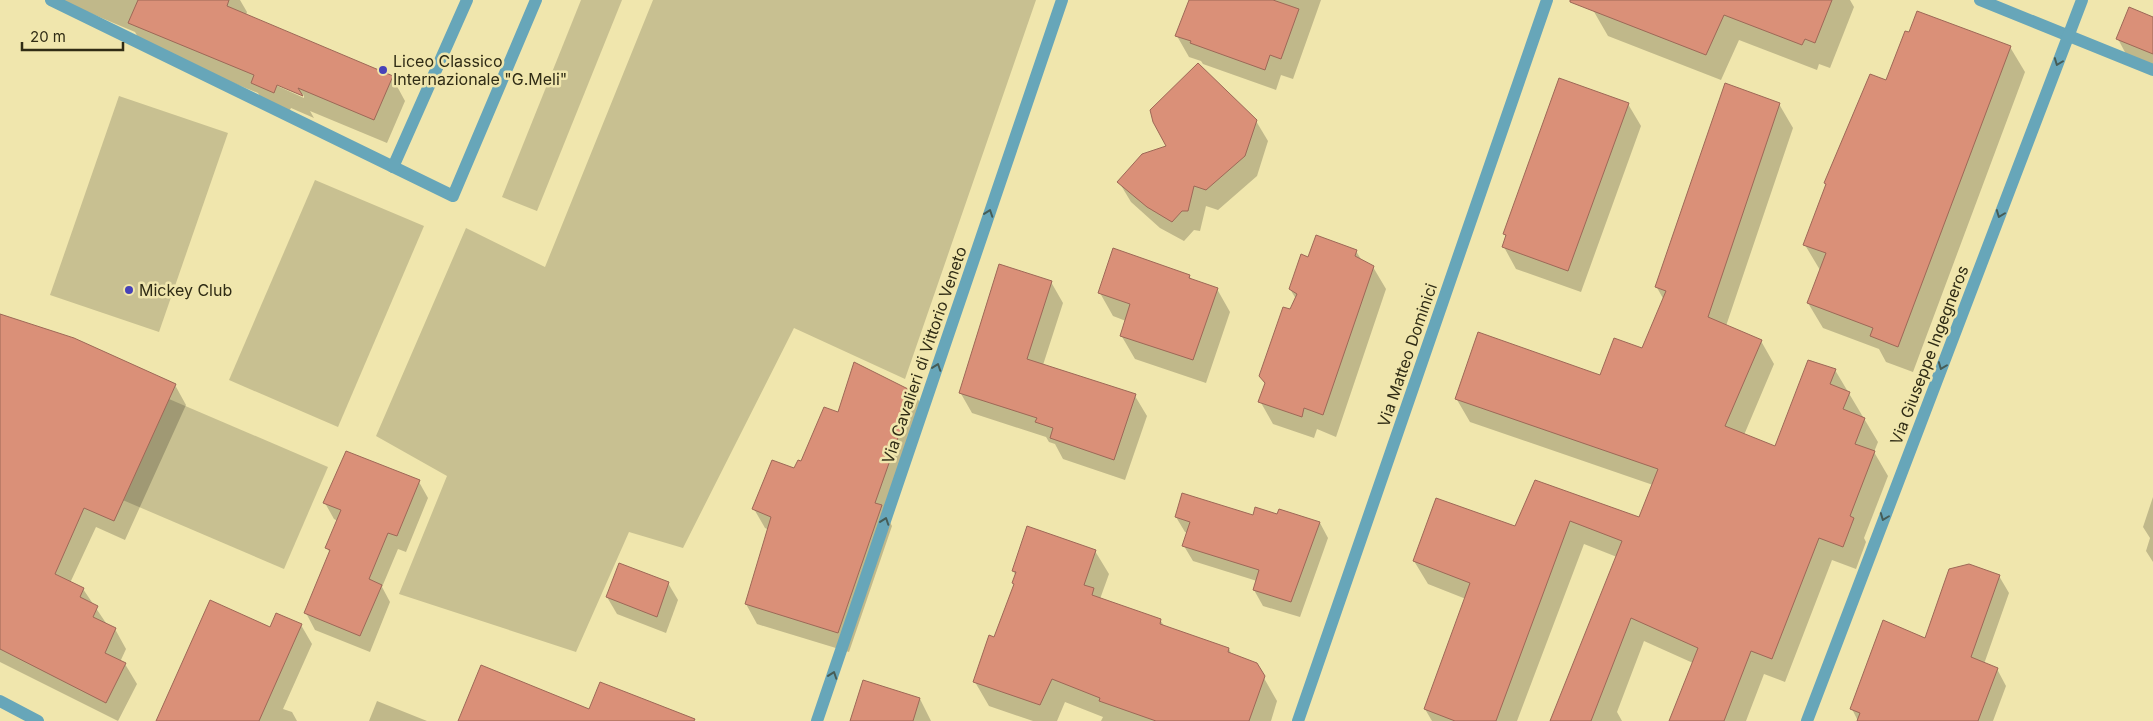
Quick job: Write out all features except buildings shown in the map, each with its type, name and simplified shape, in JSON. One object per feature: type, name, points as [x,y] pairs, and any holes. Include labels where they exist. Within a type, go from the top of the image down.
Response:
[{"type":"street","points":[[51,0],[453,196],[536,0]]},
{"type":"street","points":[[393,167],[466,0]]},
{"type":"street","name":"Via Cavalieri di Vittorio Veneto","points":[[817,721],[1062,0]]},
{"type":"street","name":"Via Matteo Dominici","points":[[1298,721],[1547,0]]},
{"type":"street","points":[[1980,0],[2153,70]]},
{"type":"street","name":"Via Giuseppe Ingegneros","points":[[1807,721],[2082,0]]},
{"type":"street","points":[[0,702],[38,721]]},
{"type":"shaded area","points":[[581,0],[622,0],[537,211],[502,197]]},
{"type":"shaded area","points":[[653,0],[1036,0],[905,379],[794,328],[683,548],[629,532],[576,652],[399,594],[447,476],[376,436],[466,228],[545,267]]},
{"type":"shaded area","points":[[119,96],[228,133],[159,332],[50,295]]},
{"type":"shaded area","points":[[315,180],[424,226],[338,427],[229,380]]},
{"type":"shaded area","points":[[162,396],[328,467],[284,569],[118,498]]},
{"type":"place","name":"Liceo Classico Internazionale \"G.Meli\"","points":[[383,70]]},
{"type":"place","name":"Mickey Club","points":[[129,290]]}]
